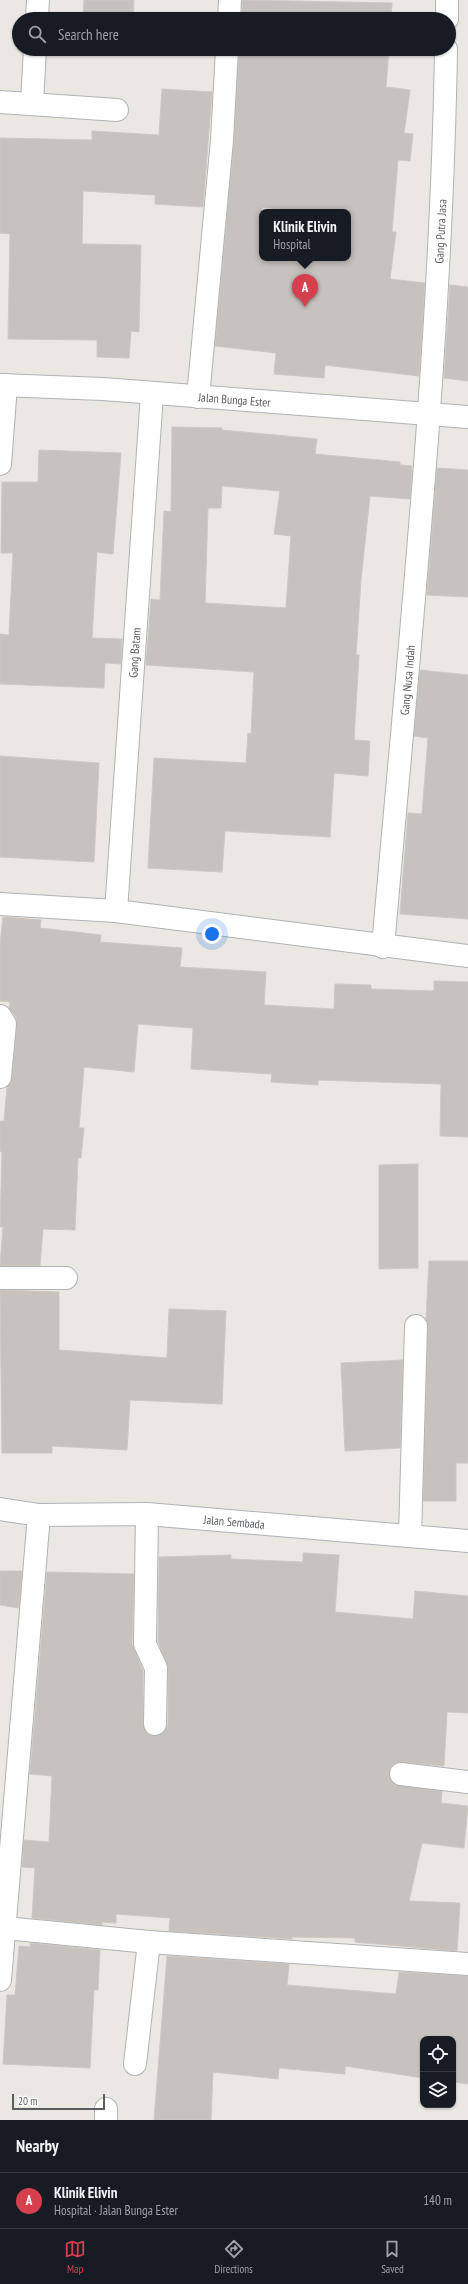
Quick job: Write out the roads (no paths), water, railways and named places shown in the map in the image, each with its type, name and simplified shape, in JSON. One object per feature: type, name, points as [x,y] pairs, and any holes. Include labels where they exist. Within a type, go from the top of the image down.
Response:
[{"type":"street","points":[[37,12],[38,0]]},
{"type":"street","points":[[229,12],[230,0]]},
{"type":"street","points":[[447,0],[447,12]]},
{"type":"street","points":[[32,103],[35,56]]},
{"type":"street","points":[[198,397],[222,140],[228,56]]},
{"type":"street","name":"Gang Putra Jasa","points":[[430,414],[445,121],[446,56]]},
{"type":"street","points":[[0,102],[117,110]]},
{"type":"street","points":[[0,464],[3,385]]},
{"type":"street","name":"Jalan Bunga Ester","points":[[3,385],[103,389],[152,394],[468,417]]},
{"type":"street","name":"Gang Batam","points":[[116,911],[152,394]]},
{"type":"street","name":"Gang Nusa Indah","points":[[383,947],[430,414]]},
{"type":"street","points":[[0,904],[116,911],[383,947],[468,956]]},
{"type":"street","points":[[0,1016],[5,1024],[0,1077]]},
{"type":"street","points":[[0,1278],[66,1278]]},
{"type":"street","points":[[410,1536],[416,1326]]},
{"type":"street","name":"Jalan Sembada","points":[[0,1509],[39,1515],[147,1514],[468,1540]]},
{"type":"street","points":[[147,1514],[145,1644],[156,1668],[156,1724]]},
{"type":"street","points":[[0,1980],[39,1515]]},
{"type":"street","points":[[401,1774],[468,1782]]},
{"type":"street","points":[[5,1928],[149,1942],[468,1964]]},
{"type":"street","points":[[135,2064],[149,1942]]},
{"type":"place","name":"Klinik Elivin","points":[[305,307]]}]
